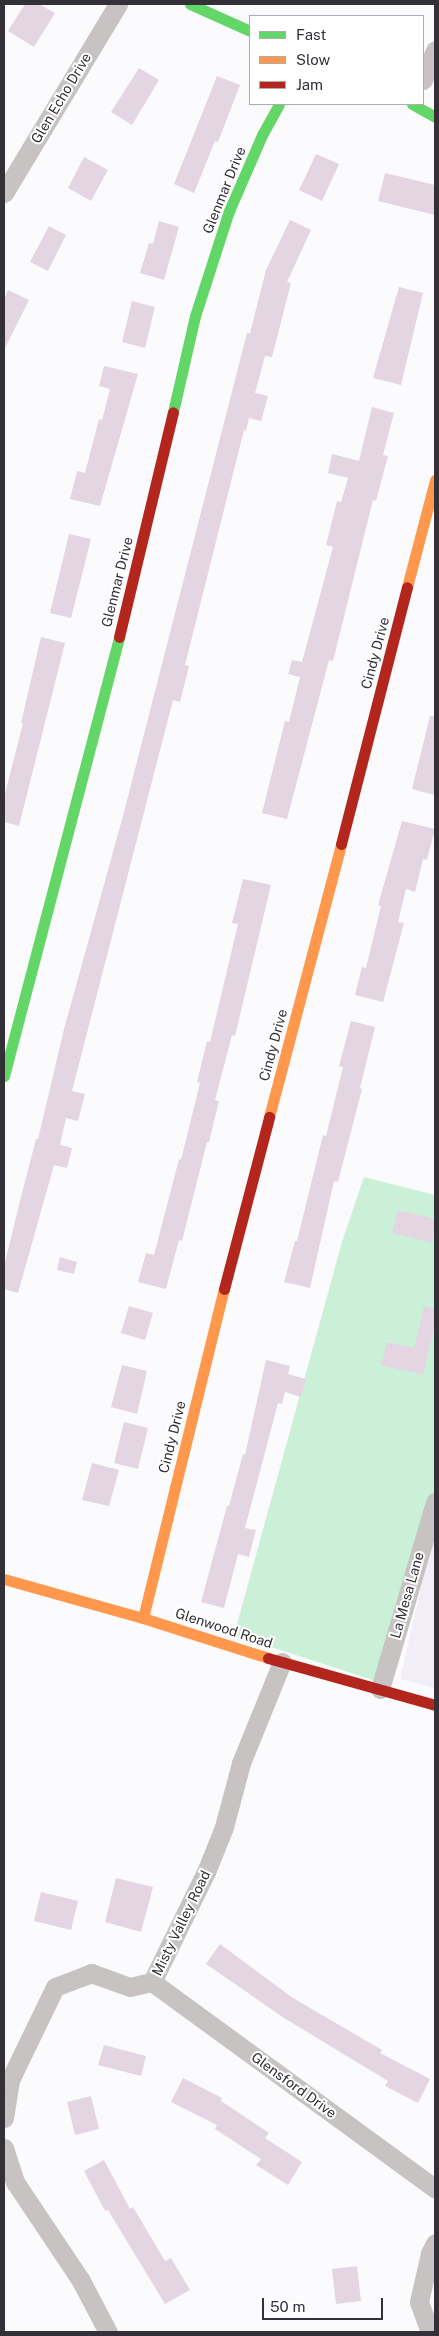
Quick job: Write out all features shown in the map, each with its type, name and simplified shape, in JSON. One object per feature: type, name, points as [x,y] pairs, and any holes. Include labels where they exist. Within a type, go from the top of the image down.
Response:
[{"type":"street","name":"Glen Echo Drive","points":[[4,193],[118,4]]},
{"type":"street","points":[[190,4],[249,31]]},
{"type":"street","points":[[424,78],[435,50]]},
{"type":"street","name":"Glenmar Drive","points":[[4,1076],[134,580],[195,316],[229,212],[262,136],[278,105]]},
{"type":"street","points":[[414,105],[435,117]]},
{"type":"street","name":"Cindy Drive","points":[[143,1618],[236,1239],[298,1010],[435,480]]},
{"type":"street","name":"La Mesa Lane","points":[[380,1689],[435,1502]]},
{"type":"street","name":"Glenwood Road","points":[[4,1579],[143,1618],[282,1662],[435,1705]]},
{"type":"street","name":"Misty Valley Road","points":[[4,2118],[10,2080],[55,1987],[91,1973],[130,1987],[152,1982],[206,1872],[224,1827],[241,1763],[282,1662]]},
{"type":"street","name":"Glensford Drive","points":[[152,1982],[435,2188]]},
{"type":"street","points":[[4,2148],[15,2182],[80,2279],[108,2332]]},
{"type":"street","points":[[430,2332],[419,2302],[430,2253],[435,2244]]},
{"type":"shaded area","points":[[435,1527],[435,1688],[400,1679]]},
{"type":"green space","points":[[364,1177],[435,1195],[435,1498],[379,1682],[234,1635],[342,1242]]},
{"type":"building","points":[[25,4],[39,4],[55,13],[34,47],[8,31]]},
{"type":"building","points":[[139,68],[159,80],[132,125],[111,112]]},
{"type":"building","points":[[217,76],[240,85],[218,142],[215,141],[194,193],[174,184]]},
{"type":"building","points":[[316,154],[339,164],[322,201],[299,190]]},
{"type":"building","points":[[84,157],[108,170],[91,201],[68,188]]},
{"type":"building","points":[[385,173],[435,185],[435,215],[378,201]]},
{"type":"building","points":[[290,220],[311,230],[287,282],[291,283],[272,357],[265,356],[255,393],[268,396],[261,421],[249,418],[246,431],[244,430],[185,665],[189,666],[180,702],[173,700],[72,1091],[85,1094],[78,1121],[66,1118],[60,1145],[72,1148],[67,1168],[54,1165],[18,1293],[4,1289],[4,1266],[22,1193],[36,1139],[38,1139],[64,1029],[123,816],[247,333],[250,333],[266,270]]},
{"type":"building","points":[[159,221],[179,227],[164,280],[140,273],[149,243],[153,244]]},
{"type":"building","points":[[49,226],[66,235],[48,271],[30,262]]},
{"type":"building","points":[[399,287],[423,293],[401,385],[373,378]]},
{"type":"building","points":[[8,290],[29,300],[4,350],[4,299]]},
{"type":"building","points":[[132,301],[155,307],[145,348],[122,342]]},
{"type":"building","points":[[104,366],[138,374],[100,506],[70,499],[77,471],[85,473],[99,419],[102,420],[110,389],[99,386]]},
{"type":"building","points":[[372,407],[394,413],[383,455],[388,456],[376,501],[373,500],[333,661],[329,660],[287,819],[262,813],[285,721],[289,722],[300,677],[288,674],[292,660],[302,662],[333,547],[326,545],[337,501],[341,502],[348,478],[328,473],[332,454],[359,461]]},
{"type":"building","points":[[69,534],[91,539],[71,618],[50,613]]},
{"type":"building","points":[[41,637],[65,643],[19,826],[4,822],[4,798],[23,723],[21,723]]},
{"type":"building","points":[[430,716],[435,716],[435,795],[412,789]]},
{"type":"building","points":[[402,821],[435,829],[427,860],[423,859],[415,892],[406,889],[398,922],[404,923],[383,1002],[355,995],[362,967],[366,968],[381,906],[378,905]]},
{"type":"building","points":[[243,879],[271,885],[235,1036],[232,1035],[215,1100],[219,1101],[209,1142],[207,1142],[182,1241],[179,1240],[166,1289],[138,1282],[146,1253],[154,1255],[179,1159],[181,1160],[200,1083],[197,1082],[207,1041],[210,1042],[238,924],[232,923]]},
{"type":"building","points":[[351,1021],[375,1027],[360,1088],[362,1089],[338,1182],[334,1181],[310,1288],[284,1282],[295,1241],[297,1241],[323,1135],[326,1136],[343,1067],[339,1066]]},
{"type":"building","points":[[398,1210],[435,1219],[432,1243],[392,1233]]},
{"type":"building","points":[[60,1257],[77,1262],[74,1274],[57,1270]]},
{"type":"building","points":[[129,1306],[153,1313],[145,1340],[121,1333]]},
{"type":"building","points":[[424,1306],[435,1309],[435,1324],[423,1375],[381,1365],[387,1342],[414,1348]]},
{"type":"building","points":[[266,1360],[290,1366],[288,1374],[306,1379],[301,1397],[285,1392],[282,1404],[278,1403],[245,1528],[256,1530],[249,1557],[238,1554],[224,1608],[201,1602],[227,1506],[229,1506],[243,1454],[245,1455]]},
{"type":"building","points":[[122,1365],[147,1371],[137,1414],[111,1407]]},
{"type":"building","points":[[124,1422],[148,1428],[138,1469],[114,1463]]},
{"type":"building","points":[[92,1463],[119,1470],[109,1506],[82,1500]]},
{"type":"building","points":[[116,1878],[153,1887],[141,1932],[105,1922]]},
{"type":"building","points":[[41,1892],[78,1901],[71,1930],[34,1921]]},
{"type":"building","points":[[220,1944],[293,1998],[382,2050],[380,2053],[430,2079],[418,2103],[385,2086],[388,2081],[284,2018],[206,1964]]},
{"type":"building","points":[[104,2045],[146,2056],[141,2076],[98,2065]]},
{"type":"building","points":[[183,2078],[222,2098],[221,2101],[269,2133],[265,2138],[302,2162],[288,2185],[256,2165],[261,2159],[215,2129],[217,2125],[171,2102]]},
{"type":"building","points":[[91,2096],[99,2129],[75,2135],[67,2102]]},
{"type":"building","points":[[104,2160],[130,2209],[133,2207],[165,2261],[171,2258],[190,2290],[165,2304],[108,2210],[105,2211],[84,2171]]},
{"type":"building","points":[[357,2266],[361,2301],[336,2304],[332,2269]]},
{"type":"traffic: fast","points":[[190,4],[249,31]]},
{"type":"traffic: fast","points":[[173,412],[195,316],[229,211],[262,135],[278,105]]},
{"type":"traffic: fast","points":[[414,105],[435,117]]},
{"type":"traffic: fast","points":[[4,1076],[119,637]]},
{"type":"traffic: slow","points":[[407,587],[435,480]]},
{"type":"traffic: slow","points":[[269,1117],[341,844]]},
{"type":"traffic: slow","points":[[143,1618],[224,1289]]},
{"type":"traffic: slow","points":[[4,1579],[143,1618],[268,1658]]},
{"type":"traffic: jam","points":[[119,637],[173,412]]},
{"type":"traffic: jam","points":[[341,844],[407,587]]},
{"type":"traffic: jam","points":[[224,1289],[269,1117]]},
{"type":"traffic: jam","points":[[268,1658],[435,1705]]}]
